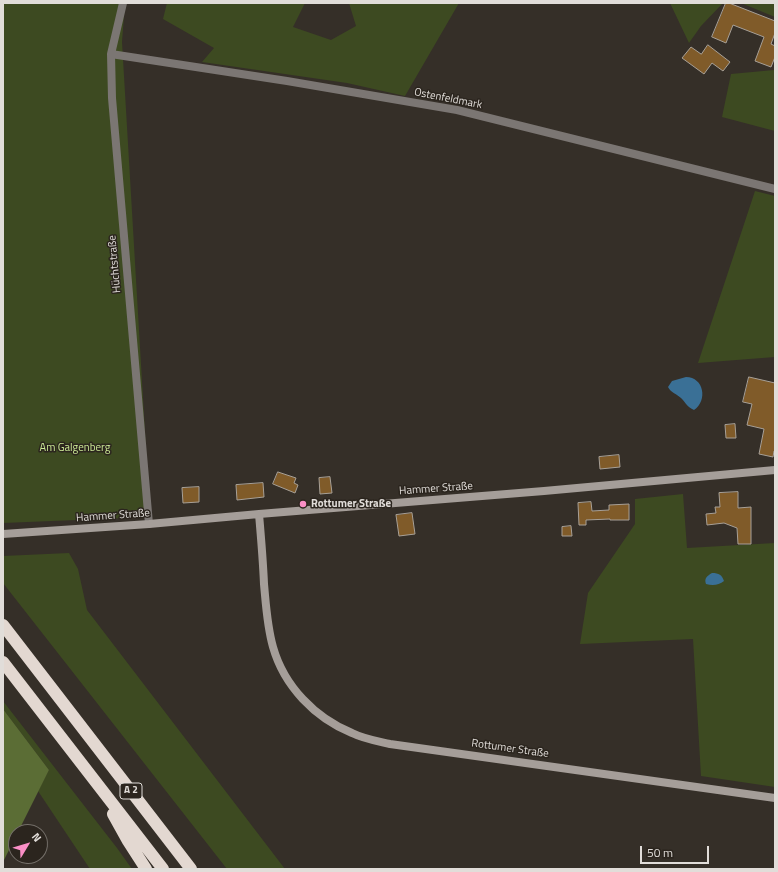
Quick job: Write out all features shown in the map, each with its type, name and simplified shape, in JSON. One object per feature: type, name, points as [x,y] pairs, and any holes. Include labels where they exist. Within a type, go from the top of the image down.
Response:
[{"type":"highway","name":"A 2","points":[[3,625],[191,869]]},
{"type":"highway","name":"A 2","points":[[3,662],[163,869]]},
{"type":"highway","points":[[97,783],[128,841],[146,869]]},
{"type":"main road","name":"Hammer Straße","points":[[3,534],[149,524],[775,470]]},
{"type":"main road","name":"Rottumer Straße","points":[[259,514],[266,614],[272,646],[290,683],[304,701],[336,726],[359,736],[390,744],[775,798]]},
{"type":"street","name":"Hüchtstraße","points":[[123,3],[111,54],[112,98],[149,524]]},
{"type":"street","name":"Ostenfeldmark","points":[[111,54],[457,110],[775,189]]},
{"type":"green space","name":"Am Galgenberg","points":[[3,3],[125,3],[122,42],[150,517],[3,523]]},
{"type":"green space","points":[[167,3],[305,3],[293,27],[331,40],[356,26],[349,3],[459,3],[405,96],[347,83],[202,62],[214,48],[163,19]]},
{"type":"green space","points":[[670,3],[723,3],[701,26],[689,43]]},
{"type":"green space","points":[[741,3],[775,3],[775,17]]},
{"type":"green space","points":[[775,67],[775,131],[722,117],[731,74],[774,70]]},
{"type":"green space","points":[[755,191],[775,196],[775,357],[698,363]]},
{"type":"green space","points":[[683,494],[687,548],[775,543],[775,787],[701,776],[693,639],[580,644],[588,593],[635,524],[635,499]]},
{"type":"green space","points":[[69,553],[78,569],[87,610],[285,869],[227,869],[3,583],[3,556]]},
{"type":"green space","points":[[3,701],[132,869],[90,869],[38,791],[49,770],[3,709]]},
{"type":"green space","points":[[3,709],[49,770],[22,824],[8,824],[8,852],[3,862]]},
{"type":"water","points":[[686,377],[697,381],[702,390],[701,401],[694,410],[668,387],[672,381]]},
{"type":"water","points":[[712,573],[717,573],[720,575],[724,581],[716,585],[706,584],[706,577]]},
{"type":"building","points":[[726,3],[775,21],[775,33],[771,44],[775,46],[775,57],[771,67],[755,61],[764,37],[733,25],[726,43],[712,37]]},
{"type":"building","points":[[708,45],[730,62],[723,71],[712,63],[704,74],[682,58],[691,47],[701,54]]},
{"type":"building","points":[[749,377],[775,383],[775,452],[774,451],[773,457],[759,454],[764,429],[747,425],[752,404],[743,402]]},
{"type":"building","points":[[735,424],[736,438],[726,438],[725,425]]},
{"type":"building","points":[[619,455],[620,467],[600,469],[599,457]]},
{"type":"building","points":[[278,472],[296,478],[294,483],[298,485],[295,493],[273,484]]},
{"type":"building","points":[[330,477],[332,493],[320,494],[319,478]]},
{"type":"building","points":[[263,483],[264,497],[237,500],[236,485]]},
{"type":"building","points":[[199,487],[199,502],[183,503],[182,488]]},
{"type":"building","points":[[738,492],[738,508],[751,507],[751,544],[738,544],[737,528],[724,523],[707,525],[706,514],[716,513],[715,507],[720,507],[719,493]]},
{"type":"building","points":[[591,502],[592,511],[609,510],[609,505],[629,504],[629,520],[586,520],[586,525],[579,525],[578,503]]},
{"type":"building","points":[[412,513],[415,534],[399,536],[396,515]]},
{"type":"building","points":[[571,526],[572,536],[562,536],[562,527]]},
{"type":"place","name":"Rottumer Straße","points":[[303,504]]}]
